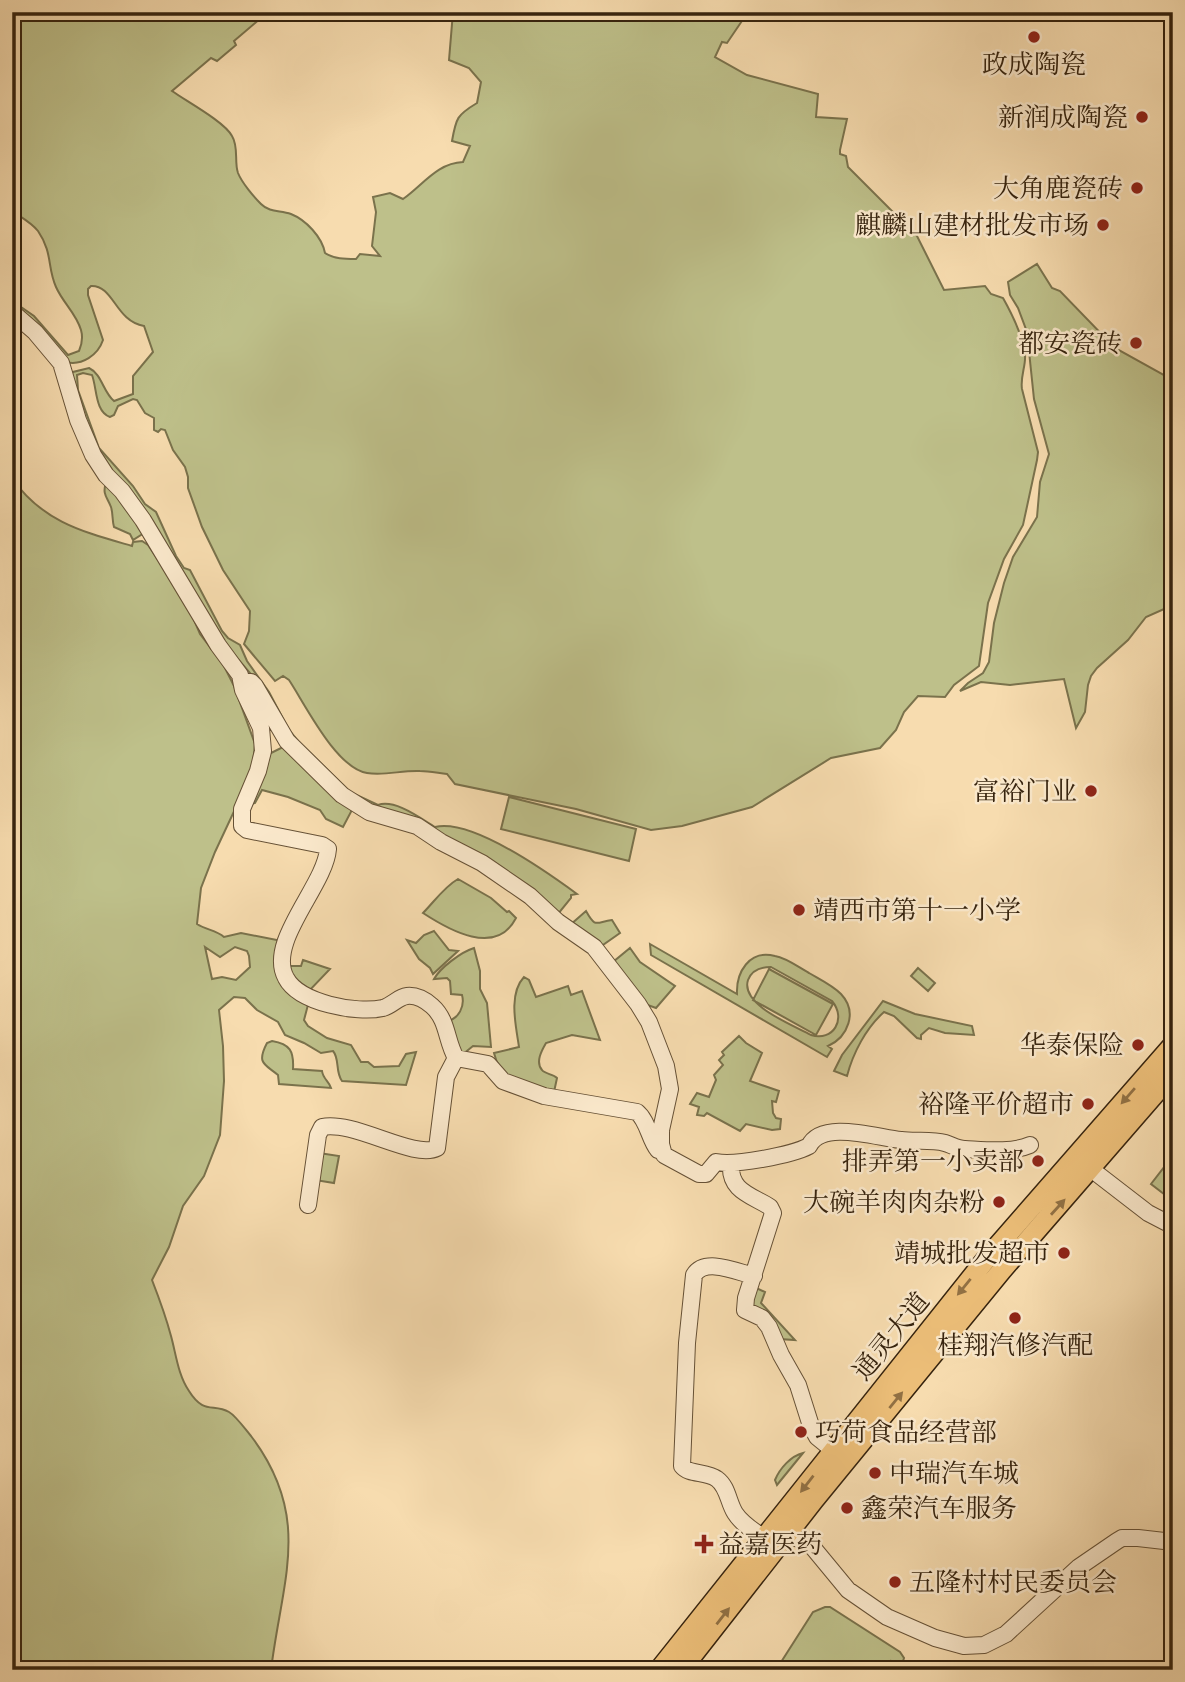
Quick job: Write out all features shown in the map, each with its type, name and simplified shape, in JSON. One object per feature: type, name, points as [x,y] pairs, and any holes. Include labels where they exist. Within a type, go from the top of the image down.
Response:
[{"type":"main road","name":"通灵大道","points":[[659,1670],[987,1258],[1173,1045]]},
{"type":"main road","name":"通灵大道","points":[[681,1670],[814,1500],[1002,1270],[1173,1073]]},
{"type":"street","points":[[12,312],[41,338],[61,363],[78,420],[93,455],[143,520],[212,636],[240,675],[246,697],[261,728],[263,751],[258,771],[242,809],[242,826],[247,830],[322,845],[328,849],[285,943],[282,969],[285,977],[300,994],[351,1009],[382,1008],[406,996],[423,1000],[434,1008],[441,1018],[456,1058],[446,1077],[437,1148],[431,1151],[407,1148],[373,1135],[331,1126],[322,1127],[317,1135],[308,1205]]},
{"type":"street","points":[[242,682],[251,682],[255,686],[287,741],[341,795],[369,812],[417,826],[482,863],[530,896],[558,922],[587,940],[601,955],[632,993],[669,1076],[670,1089],[662,1130],[662,1151]]},
{"type":"street","points":[[456,1058],[488,1064],[503,1081],[544,1096],[637,1112],[656,1147],[667,1158],[702,1174],[706,1174],[716,1162],[731,1164],[803,1149],[816,1137],[851,1131],[900,1140],[942,1142],[965,1149],[1015,1149],[1030,1145]]},
{"type":"street","points":[[731,1164],[732,1179],[737,1188],[772,1209],[772,1219],[762,1244],[745,1310],[757,1314],[769,1327],[798,1385],[811,1426],[817,1437],[833,1450]]},
{"type":"street","points":[[1091,1169],[1148,1213],[1173,1226]]},
{"type":"street","points":[[754,1276],[708,1265],[697,1270],[694,1275],[687,1343],[682,1466],[686,1470],[719,1480],[735,1513],[764,1538]]},
{"type":"street","points":[[789,1535],[810,1544],[848,1590],[887,1617],[944,1641],[975,1647],[993,1642],[1006,1634],[1079,1567],[1122,1538],[1173,1542]]},
{"type":"green space","points":[[12,12],[268,12],[234,41],[236,45],[217,61],[211,58],[172,91],[228,130],[235,145],[238,173],[261,204],[268,209],[291,214],[302,220],[317,235],[325,253],[336,258],[356,259],[360,254],[380,256],[372,246],[376,212],[373,197],[390,193],[403,199],[438,170],[463,162],[470,146],[452,141],[458,118],[477,103],[481,82],[469,68],[449,60],[453,12],[748,12],[727,43],[722,42],[715,57],[747,75],[818,94],[816,117],[847,119],[840,154],[846,156],[848,167],[917,236],[944,290],[985,286],[991,294],[1003,298],[1020,333],[1025,355],[1022,389],[1038,452],[1023,525],[1004,559],[988,603],[979,666],[954,685],[945,697],[918,696],[904,712],[896,730],[880,748],[831,758],[752,807],[682,826],[651,830],[576,809],[455,784],[447,774],[420,771],[367,773],[355,769],[333,748],[289,680],[283,676],[275,681],[244,644],[249,631],[250,611],[223,570],[202,527],[188,488],[185,467],[173,450],[165,430],[154,430],[154,418],[145,413],[137,400],[133,399],[118,406],[110,417],[105,414],[99,405],[92,375],[77,375],[78,390],[99,448],[133,486],[145,504],[156,512],[176,556],[184,568],[190,570],[222,631],[240,645],[247,661],[298,741],[350,792],[378,805],[400,807],[435,827],[450,826],[488,838],[529,861],[577,894],[571,895],[558,914],[353,798],[302,751],[256,680],[225,644],[94,449],[71,375],[89,368],[97,374],[114,401],[133,394],[133,376],[153,352],[144,326],[127,318],[105,291],[91,286],[88,295],[103,340],[89,358],[72,363],[66,362],[12,305],[12,291],[19,298],[21,307],[34,316],[68,355],[79,351],[81,330],[56,287],[43,239],[33,225],[12,211]]},
{"type":"green space","points":[[1037,264],[1052,288],[1060,291],[1115,348],[1173,380],[1173,605],[1146,617],[1128,640],[1097,668],[1088,685],[1085,712],[1076,728],[1064,679],[1010,685],[981,682],[960,691],[983,673],[989,662],[994,623],[1004,583],[1013,557],[1037,517],[1040,482],[1049,454],[1034,399],[1027,332],[1010,295],[1008,282]]},
{"type":"green space","points":[[12,478],[37,505],[65,523],[132,546],[133,542],[142,541],[148,545],[186,601],[200,634],[223,664],[234,686],[255,744],[252,773],[201,888],[197,924],[224,937],[241,933],[282,941],[278,956],[309,1001],[304,1020],[308,1026],[327,1038],[351,1045],[361,1062],[368,1062],[374,1067],[399,1066],[406,1054],[416,1052],[406,1085],[342,1081],[333,1051],[321,1053],[285,1035],[278,1022],[257,1010],[245,998],[234,997],[219,1010],[224,1081],[220,1135],[204,1176],[183,1206],[169,1247],[152,1280],[185,1385],[199,1403],[232,1414],[251,1436],[270,1466],[282,1494],[288,1550],[271,1670],[38,1670],[12,1660]],"holes":[[[205,947],[220,957],[235,947],[247,951],[250,967],[236,980],[222,977],[212,979]]]},
{"type":"green space","points":[[106,483],[111,486],[144,533],[133,540],[130,534],[114,527],[112,509],[105,493]]},
{"type":"green space","points":[[287,745],[353,808],[343,827],[326,819],[320,810],[262,790],[255,803],[249,805],[269,754]]},
{"type":"green space","points":[[509,797],[636,829],[629,861],[501,829]]},
{"type":"green space","points":[[458,879],[491,898],[516,918],[507,930],[497,936],[472,936],[423,913]]},
{"type":"green space","points":[[586,911],[594,922],[612,920],[620,933],[600,947],[569,926]]},
{"type":"green space","points":[[434,931],[449,950],[458,951],[433,974],[407,940],[416,943],[424,935]]},
{"type":"green space","points":[[650,944],[737,994],[739,978],[751,959],[766,955],[779,957],[825,982],[841,994],[849,1008],[848,1023],[841,1037],[828,1046],[832,1049],[827,1057],[651,955]],"holes":[[[771,967],[832,1001],[838,1015],[835,1027],[826,1035],[811,1035],[760,1006],[752,998],[748,980],[757,970]]]},
{"type":"green space","points":[[474,948],[480,971],[480,989],[487,1003],[491,1047],[473,1046],[462,1055],[447,1021],[455,1018],[460,1011],[462,995],[451,994],[450,981],[447,978],[434,979],[451,961]]},
{"type":"green space","points":[[630,948],[640,962],[675,986],[656,1008],[642,1003],[613,962]]},
{"type":"green space","points":[[303,960],[330,969],[309,991],[301,989],[285,966],[301,966]]},
{"type":"green space","points":[[918,968],[935,983],[928,991],[911,976]]},
{"type":"green space","points":[[769,969],[833,1004],[816,1035],[753,1000]]},
{"type":"green space","points":[[524,977],[529,980],[536,997],[568,986],[571,995],[582,991],[600,1040],[572,1035],[546,1043],[539,1063],[543,1071],[557,1078],[554,1092],[525,1085],[509,1077],[494,1053],[519,1047],[515,1001],[519,984]]},
{"type":"green space","points":[[883,1001],[915,1014],[972,1026],[974,1035],[945,1033],[929,1028],[921,1035],[921,1039],[917,1038],[894,1016],[884,1012],[861,1041],[847,1076],[834,1071],[842,1055]]},
{"type":"green space","points":[[739,1036],[762,1053],[750,1081],[779,1091],[776,1102],[772,1101],[773,1113],[776,1118],[781,1119],[780,1129],[772,1130],[746,1124],[740,1131],[707,1113],[704,1116],[697,1115],[699,1107],[690,1104],[697,1093],[709,1097],[716,1080],[714,1075],[723,1065],[719,1060],[724,1055],[722,1052]]},
{"type":"green space","points":[[272,1041],[290,1049],[293,1069],[322,1071],[331,1088],[279,1084],[278,1075],[266,1066],[262,1059],[267,1043]]},
{"type":"green space","points":[[319,1153],[339,1156],[334,1183],[315,1180]]},
{"type":"green space","points":[[1165,1166],[1173,1172],[1173,1201],[1151,1184]]},
{"type":"green space","points":[[754,1287],[765,1292],[761,1303],[795,1340],[779,1339],[751,1304]]},
{"type":"green space","points":[[803,1453],[777,1485],[775,1480],[783,1467]]},
{"type":"green space","points":[[830,1607],[900,1652],[904,1658],[901,1668],[891,1661],[886,1670],[776,1670],[813,1612]]},
{"type":"place","name":"政成陶瓷","points":[[1034,37]]},
{"type":"place","name":"新润成陶瓷","points":[[1142,117]]},
{"type":"place","name":"大角鹿瓷砖","points":[[1137,188]]},
{"type":"place","name":"麒麟山建材批发市场","points":[[1103,225]]},
{"type":"place","name":"都安瓷砖","points":[[1136,343]]},
{"type":"place","name":"富裕门业","points":[[1091,791]]},
{"type":"place","name":"靖西市第十一小学","points":[[799,910]]},
{"type":"place","name":"华泰保险","points":[[1138,1045]]},
{"type":"place","name":"裕隆平价超市","points":[[1088,1104]]},
{"type":"place","name":"排弄第一小卖部","points":[[1038,1161]]},
{"type":"place","name":"大碗羊肉肉杂粉","points":[[999,1202]]},
{"type":"place","name":"靖城批发超市","points":[[1064,1253]]},
{"type":"place","name":"桂翔汽修汽配","points":[[1015,1318]]},
{"type":"place","name":"巧荷食品经营部","points":[[801,1432]]},
{"type":"place","name":"中瑞汽车城","points":[[875,1473]]},
{"type":"place","name":"鑫荣汽车服务","points":[[847,1508]]},
{"type":"place","name":"益嘉医药","points":[[704,1544]]},
{"type":"place","name":"五隆村村民委员会","points":[[895,1582]]}]
